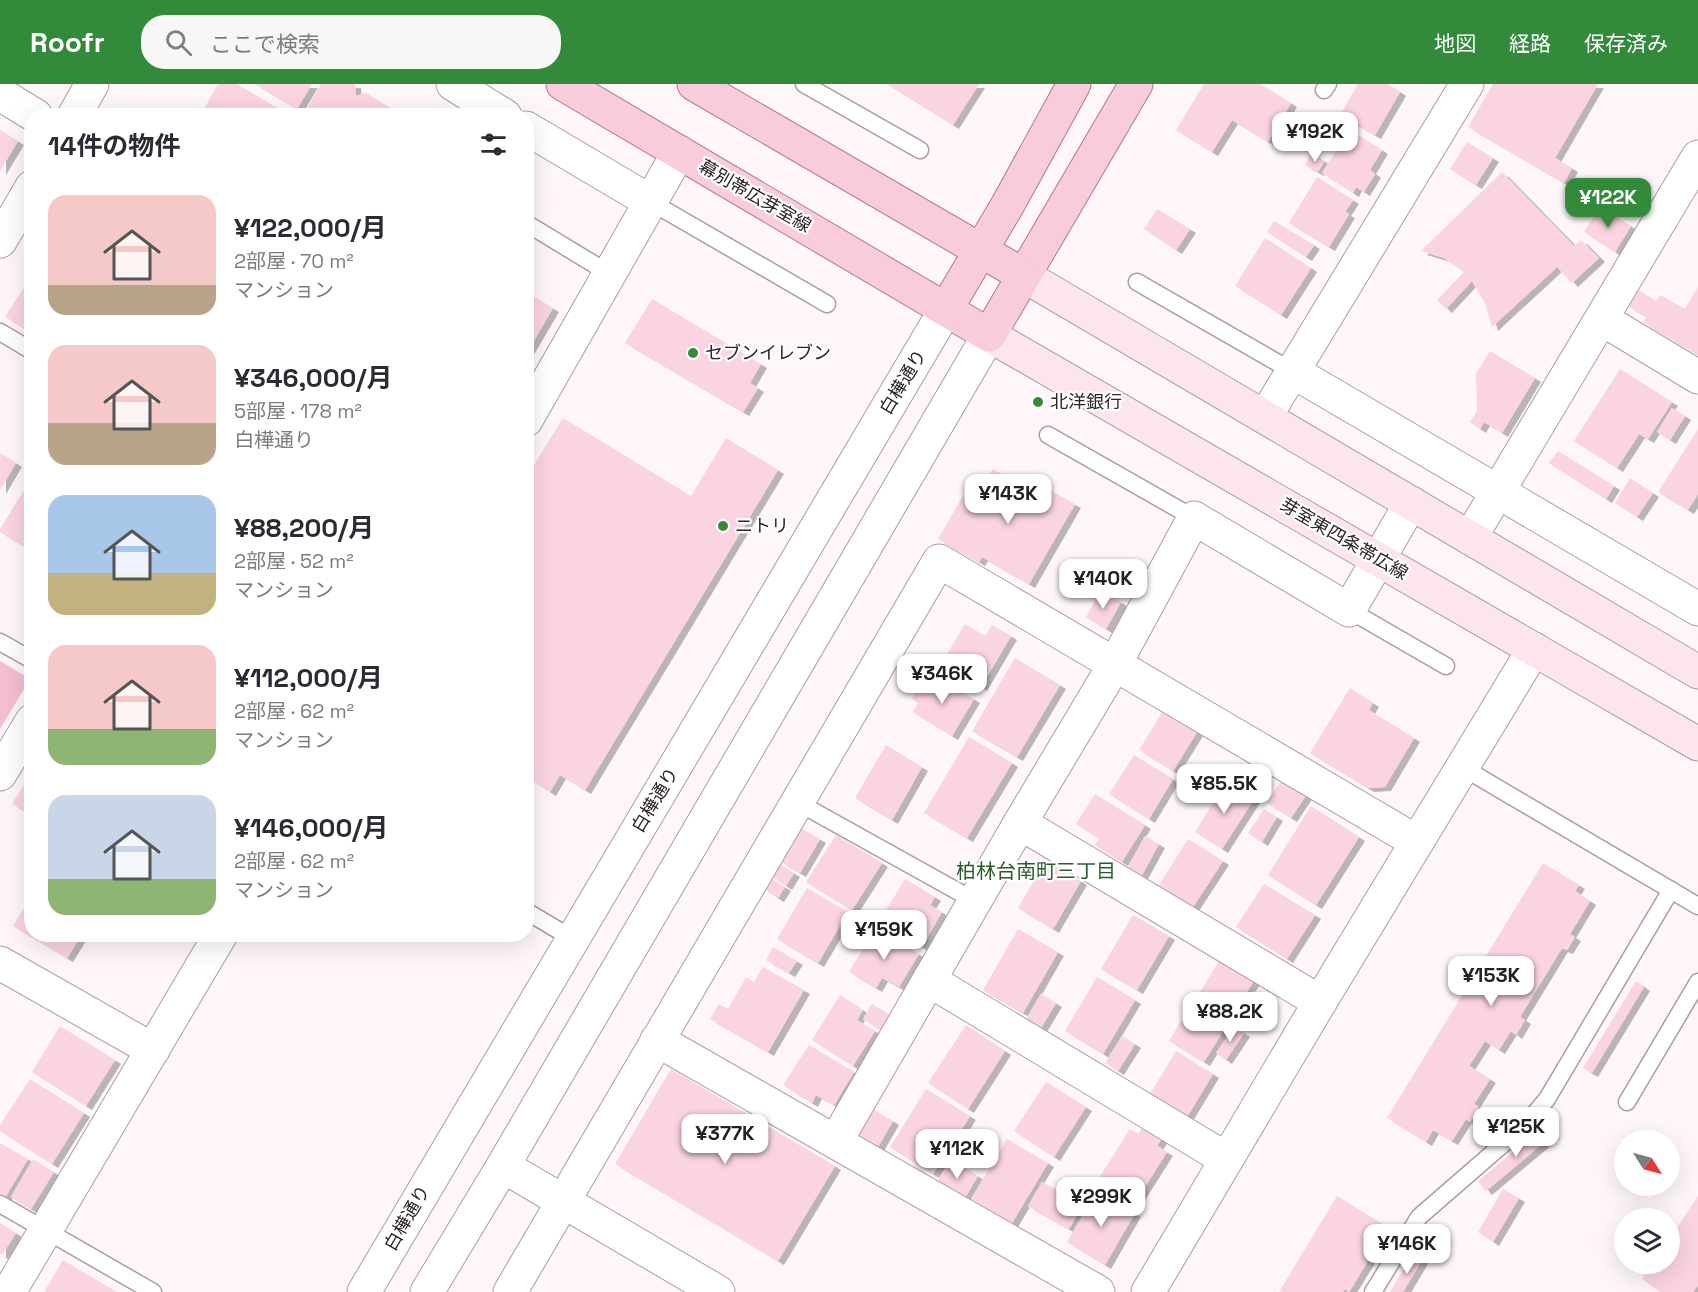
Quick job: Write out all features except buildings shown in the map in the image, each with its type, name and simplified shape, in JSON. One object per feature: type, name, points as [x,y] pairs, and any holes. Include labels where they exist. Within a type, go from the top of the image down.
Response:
[{"type":"main road","name":"幕別帯広芽室線","points":[[563,84],[989,335]]},
{"type":"main road","points":[[946,309],[1074,84]]},
{"type":"main road","points":[[989,335],[1136,84]]},
{"type":"main road","points":[[714,89],[980,251],[1698,672]]},
{"type":"main road","name":"芽室東四条帯広線","points":[[989,335],[1698,744]]},
{"type":"street","points":[[78,108],[92,84]]},
{"type":"street","points":[[1265,417],[1467,84]]},
{"type":"street","points":[[470,88],[495,108]]},
{"type":"street","points":[[0,94],[24,109]]},
{"type":"street","points":[[534,133],[651,202]]},
{"type":"street","points":[[534,401],[680,152]]},
{"type":"street","points":[[1470,538],[1698,157]]},
{"type":"street","points":[[0,241],[24,201]]},
{"type":"street","name":"白樺通り","points":[[364,1292],[946,309]]},
{"type":"street","points":[[1602,319],[1698,378]]},
{"type":"street","points":[[427,1292],[989,335]]},
{"type":"street","points":[[1292,371],[1698,609]]},
{"type":"street","points":[[836,1141],[1115,664],[1194,518],[1349,610],[1411,503]]},
{"type":"street","points":[[510,1292],[939,561],[1417,842]]},
{"type":"street","points":[[1148,1292],[1534,649]]},
{"type":"street","points":[[0,774],[24,734]]},
{"type":"street","points":[[1020,823],[1320,1002]]},
{"type":"street","points":[[9,1292],[216,942]]},
{"type":"street","points":[[0,963],[153,1050]]},
{"type":"street","points":[[930,980],[1226,1159]]},
{"type":"street","points":[[657,1040],[1098,1292]]},
{"type":"street","points":[[503,1166],[718,1292]]},
{"type":"lane","points":[[804,84],[920,150]]},
{"type":"lane","points":[[651,202],[827,304]]},
{"type":"lane","points":[[534,228],[610,274]]},
{"type":"lane","points":[[1137,282],[1292,371]]},
{"type":"lane","points":[[0,332],[24,346]]},
{"type":"lane","points":[[1048,435],[1194,518]]},
{"type":"lane","points":[[1349,610],[1446,666]]},
{"type":"lane","points":[[0,642],[24,656]]},
{"type":"lane","points":[[1462,767],[1698,906]]},
{"type":"lane","points":[[797,802],[975,901]]},
{"type":"lane","points":[[1373,1292],[1419,1216],[1525,1125],[1547,1099],[1671,890]]},
{"type":"lane","points":[[534,916],[573,939]]},
{"type":"lane","points":[[1627,1102],[1698,982]]},
{"type":"lane","points":[[0,1204],[153,1292]]},
{"type":"shaded area","points":[[0,661],[24,675],[24,689],[0,729]]},
{"type":"place","name":"セブンイレブン","points":[[693,353]]},
{"type":"place","name":"北洋銀行","points":[[1038,402]]},
{"type":"place","name":"ニトリ","points":[[723,526]]},
{"type":"district","name":"柏林台南町三丁目","points":[[1036,871]]}]
